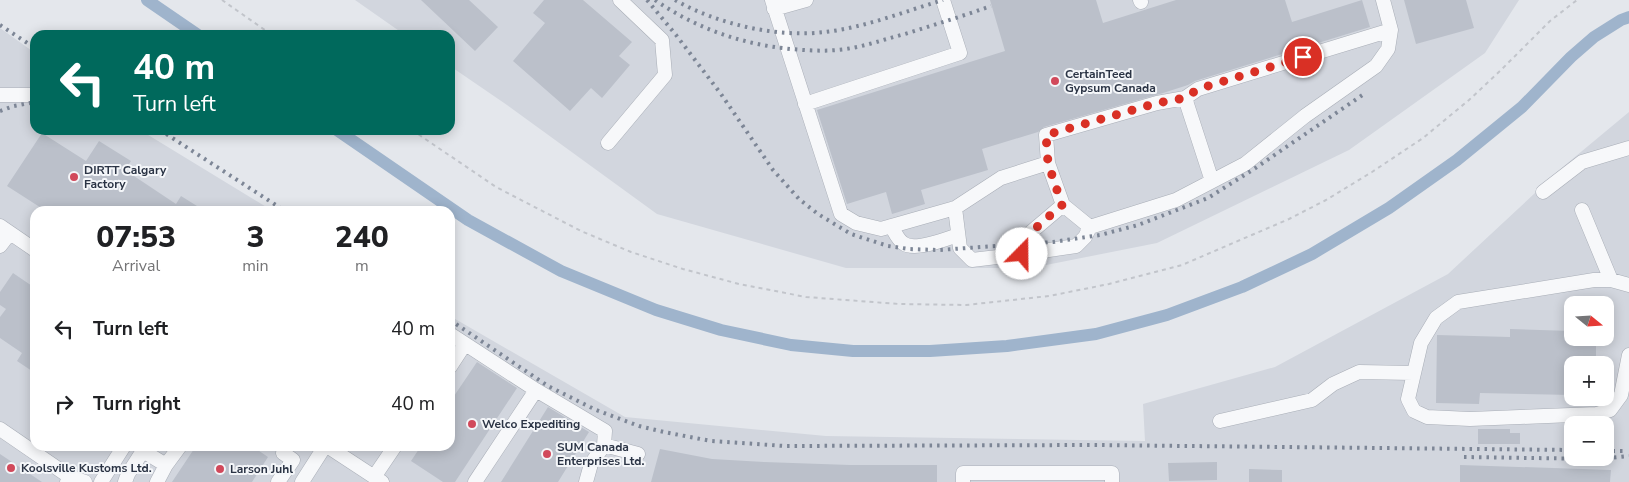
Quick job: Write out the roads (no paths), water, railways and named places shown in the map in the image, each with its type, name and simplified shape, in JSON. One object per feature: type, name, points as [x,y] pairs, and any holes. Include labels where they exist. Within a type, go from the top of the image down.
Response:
[{"type":"street","points":[[608,143],[665,75],[662,40],[620,0]]},
{"type":"street","points":[[802,0],[773,4],[841,214],[856,223],[881,229],[955,208],[1001,178],[1048,163]]},
{"type":"street","points":[[806,104],[960,53],[944,0]]},
{"type":"street","points":[[955,208],[960,248],[972,260],[1076,246],[1085,237],[1090,227],[1176,200],[1245,164],[1305,116],[1376,66],[1388,49],[1391,30],[1383,0]]},
{"type":"street","points":[[1090,227],[1062,205],[1048,163],[1046,135],[1157,103],[1185,98],[1198,89],[1391,30]]},
{"type":"street","points":[[0,95],[30,95]]},
{"type":"street","points":[[1185,98],[1212,181]]},
{"type":"street","points":[[1543,192],[1582,162],[1629,148]]},
{"type":"street","points":[[1022,254],[1030,233],[1062,205]]},
{"type":"street","points":[[1582,210],[1611,280]]},
{"type":"street","points":[[891,226],[902,243],[910,246],[925,245],[958,235]]},
{"type":"street","points":[[0,246],[5,229],[30,246]]},
{"type":"street","points":[[1629,285],[1611,280],[1594,280],[1458,302],[1436,318],[1421,343],[1408,399],[1414,411],[1427,417],[1470,419],[1597,414],[1610,410],[1621,395],[1629,355]]},
{"type":"street","points":[[455,337],[536,390],[605,431],[604,445],[591,464],[586,482]]},
{"type":"street","points":[[455,360],[466,344]]},
{"type":"street","points":[[1220,422],[1312,400],[1333,384],[1359,372],[1413,373]]},
{"type":"street","points":[[475,482],[536,390]]},
{"type":"street","points":[[0,429],[68,480],[85,482]]},
{"type":"street","points":[[604,445],[638,454]]},
{"type":"street","points":[[101,482],[121,451]]},
{"type":"street","points":[[125,482],[143,451]]},
{"type":"street","points":[[149,451],[166,465]]},
{"type":"street","points":[[157,482],[176,451]]},
{"type":"street","points":[[278,482],[293,460],[284,451]]},
{"type":"street","points":[[302,482],[323,451]]},
{"type":"street","points":[[334,451],[378,479],[392,451]]},
{"type":"street","points":[[963,482],[962,473],[1085,478],[1112,473],[1112,482]]},
{"type":"waterway","points":[[147,0],[191,30]]},
{"type":"waterway","points":[[455,211],[561,271],[656,310],[721,330],[791,345],[853,351],[930,351],[1007,346],[1096,334],[1167,315],[1242,287],[1312,254],[1389,208],[1457,160],[1522,107],[1571,57],[1594,37],[1629,17]]},
{"type":"waterway","points":[[344,135],[448,206]]},
{"type":"railway","points":[[647,0],[721,94],[773,170],[799,199],[818,214],[851,234],[888,246],[909,249],[939,250],[1053,242],[1100,235],[1138,225],[1208,198],[1364,94]]},
{"type":"railway","points":[[655,0],[672,11],[726,36],[764,45],[820,51],[846,49],[868,44],[916,31],[991,6]]},
{"type":"railway","points":[[675,0],[692,9],[728,22],[768,31],[787,33],[825,32],[854,27],[943,0]]},
{"type":"railway","points":[[0,25],[30,45]]},
{"type":"railway","points":[[0,111],[30,103]]},
{"type":"railway","points":[[168,135],[277,206]]},
{"type":"railway","points":[[455,323],[548,386],[596,410],[639,426],[711,441],[785,446],[1093,445],[1564,450]]},
{"type":"railway","points":[[1614,451],[1624,451]]},
{"type":"railway","points":[[1464,457],[1600,459],[1629,456]]},
{"type":"place","name":"CertainTeed Gypsum Canada","points":[[1055,81]]},
{"type":"place","name":"DIRTT Calgary Factory","points":[[74,177]]},
{"type":"place","name":"Welco Expediting","points":[[472,424]]},
{"type":"place","name":"SUM Canada Enterprises Ltd.","points":[[547,454]]},
{"type":"place","name":"Koolsville Kustoms Ltd.","points":[[11,468]]},
{"type":"place","name":"Larson Juhl","points":[[220,469]]}]
